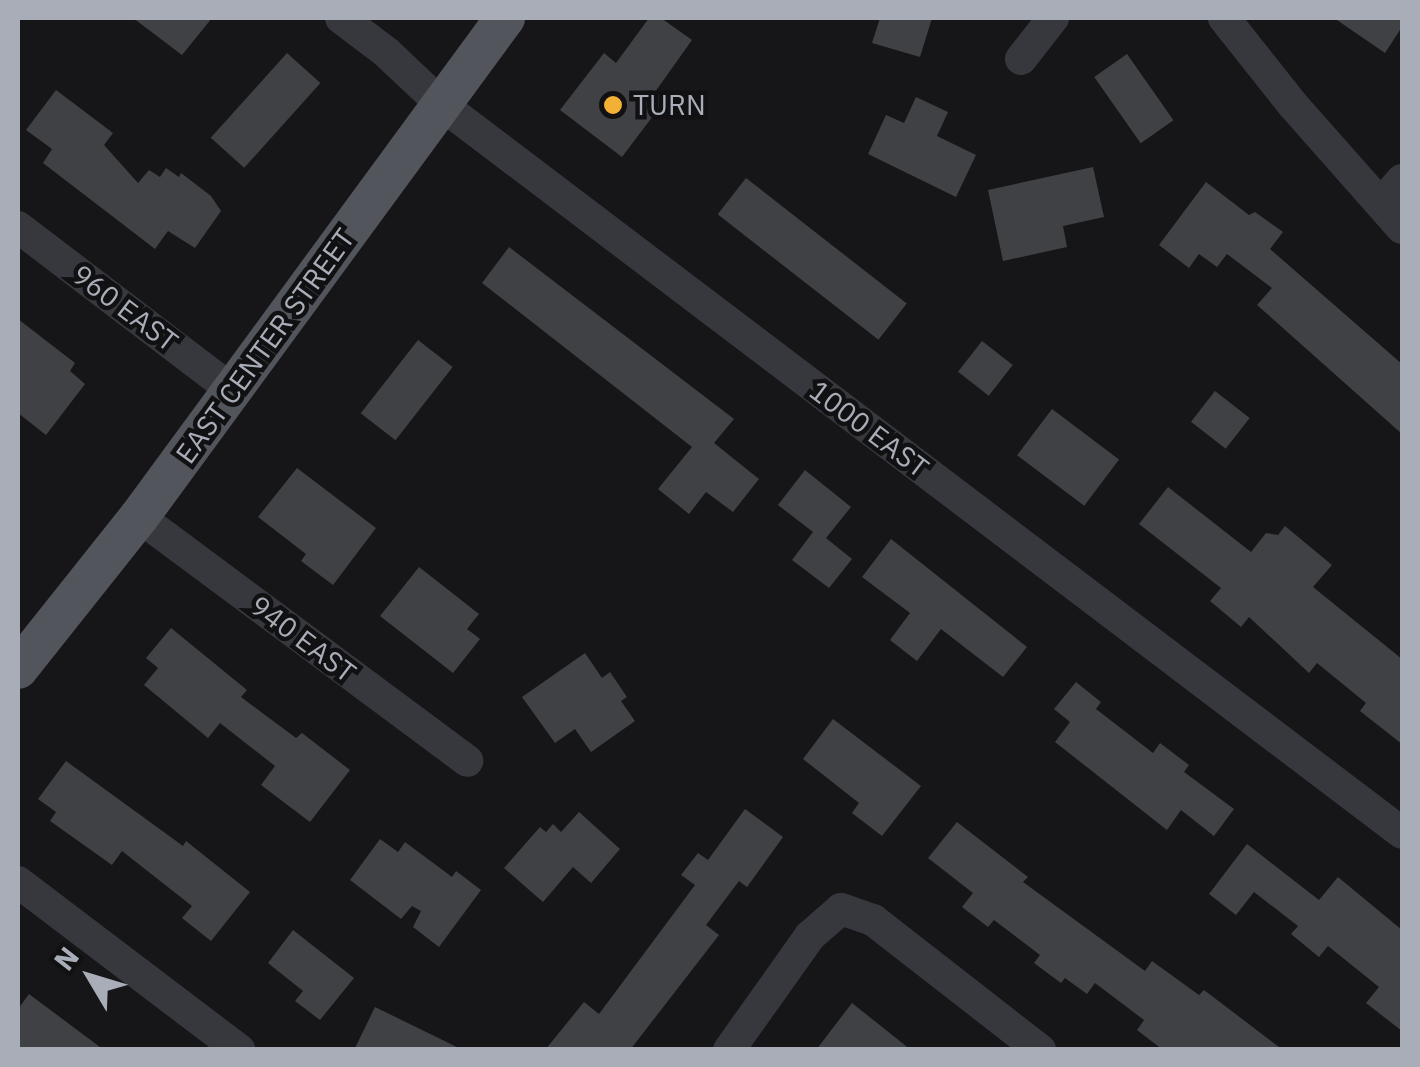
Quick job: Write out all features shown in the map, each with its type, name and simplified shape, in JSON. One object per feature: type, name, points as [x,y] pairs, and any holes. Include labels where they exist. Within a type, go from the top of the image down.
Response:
[{"type":"main road","name":"EAST CENTER STREET","points":[[18,669],[139,517],[505,18]]},
{"type":"street","name":"1000 EAST","points":[[340,18],[386,52],[442,105],[1402,833]]},
{"type":"street","points":[[1020,59],[1052,18]]},
{"type":"street","points":[[1224,18],[1293,105],[1395,204]]},
{"type":"street","name":"960 EAST","points":[[18,227],[232,390]]},
{"type":"street","name":"940 EAST","points":[[139,517],[467,761]]},
{"type":"street","points":[[18,882],[239,1050]]},
{"type":"street","points":[[729,1050],[810,936],[841,909],[872,920],[1040,1050]]},
{"type":"building","points":[[133,18],[212,18],[182,55]]},
{"type":"building","name":"TURN","points":[[649,18],[661,18],[692,40],[655,92],[665,100],[622,157],[560,110],[604,53],[616,63]]},
{"type":"building","points":[[880,18],[932,18],[920,57],[872,43]]},
{"type":"building","points":[[1334,18],[1402,18],[1402,27],[1385,53]]},
{"type":"building","points":[[287,53],[320,83],[244,168],[211,138]]},
{"type":"building","points":[[1127,54],[1173,120],[1141,143],[1094,77]]},
{"type":"building","points":[[56,90],[113,133],[104,145],[138,183],[149,170],[160,177],[166,168],[179,177],[181,173],[211,196],[221,211],[195,248],[168,231],[155,249],[43,163],[52,149],[26,130]]},
{"type":"building","points":[[916,97],[948,112],[937,136],[976,155],[956,197],[868,154],[886,115],[904,123]]},
{"type":"building","points":[[1093,167],[1104,217],[1063,226],[1067,247],[1003,261],[988,190]]},
{"type":"building","points":[[746,178],[907,304],[878,340],[718,214]]},
{"type":"building","points":[[1206,182],[1249,215],[1255,212],[1283,232],[1270,249],[1402,364],[1402,434],[1257,305],[1272,288],[1227,254],[1217,267],[1199,254],[1189,268],[1159,245]]},
{"type":"building","points":[[509,247],[734,419],[714,443],[759,479],[733,512],[706,492],[689,514],[658,489],[692,447],[482,283]]},
{"type":"building","points":[[18,319],[75,363],[70,371],[85,384],[46,435],[18,413]]},
{"type":"building","points":[[418,340],[453,367],[395,440],[361,413]]},
{"type":"building","points":[[982,341],[1013,365],[989,396],[958,372]]},
{"type":"building","points":[[1215,391],[1250,418],[1226,449],[1191,422]]},
{"type":"building","points":[[1052,409],[1119,460],[1084,506],[1017,455]]},
{"type":"building","points":[[297,468],[376,528],[333,585],[301,561],[306,554],[258,517]]},
{"type":"building","points":[[805,470],[851,507],[826,538],[852,559],[829,588],[792,560],[813,532],[778,505]]},
{"type":"building","points":[[1168,487],[1251,552],[1266,533],[1278,535],[1285,526],[1332,565],[1313,587],[1402,659],[1402,744],[1360,711],[1366,703],[1317,663],[1309,673],[1249,617],[1241,627],[1210,601],[1221,588],[1139,524]]},
{"type":"building","points":[[891,539],[1027,647],[1003,677],[941,629],[917,661],[890,640],[910,613],[862,577]]},
{"type":"building","points":[[419,567],[479,614],[467,629],[480,639],[453,673],[380,616]]},
{"type":"building","points":[[171,628],[247,690],[241,697],[296,738],[302,733],[350,770],[310,822],[261,785],[275,766],[220,723],[208,738],[144,685],[158,668],[146,658]]},
{"type":"building","points":[[585,653],[602,678],[610,672],[627,697],[621,701],[635,721],[591,752],[575,729],[555,743],[522,697]]},
{"type":"building","points":[[1076,682],[1101,702],[1096,709],[1153,753],[1160,743],[1189,765],[1184,772],[1234,809],[1214,836],[1181,810],[1167,830],[1055,742],[1070,722],[1054,709]]},
{"type":"building","points":[[833,719],[921,786],[882,836],[852,813],[859,803],[803,759]]},
{"type":"building","points":[[66,761],[183,846],[186,841],[250,892],[211,941],[182,918],[192,906],[122,851],[112,865],[50,821],[56,812],[38,799]]},
{"type":"building","points":[[745,809],[783,837],[747,887],[739,881],[706,925],[719,935],[630,1050],[545,1050],[584,1002],[599,1014],[695,885],[681,875],[698,853],[708,860]]},
{"type":"building","points":[[579,812],[620,849],[591,883],[573,867],[543,902],[504,868],[540,827],[546,832],[553,824],[561,832]]},
{"type":"building","points":[[957,822],[1028,877],[1023,882],[1145,971],[1152,961],[1199,995],[1204,990],[1283,1050],[1163,1050],[1137,1030],[1144,1020],[1095,983],[1087,994],[1065,978],[1061,983],[1034,963],[1040,955],[994,920],[988,927],[962,907],[973,893],[928,858]]},
{"type":"building","points":[[380,839],[398,852],[405,842],[452,877],[456,871],[481,890],[439,947],[413,927],[421,911],[412,906],[401,919],[350,880]]},
{"type":"building","points":[[1247,844],[1319,900],[1338,877],[1402,930],[1402,1031],[1366,1003],[1379,987],[1328,946],[1319,957],[1291,934],[1298,926],[1254,892],[1236,915],[1209,894]]},
{"type":"building","points":[[293,930],[354,978],[320,1020],[295,1001],[303,991],[268,963]]},
{"type":"building","points":[[29,994],[104,1050],[18,1050],[18,1009]]},
{"type":"building","points":[[852,1003],[911,1050],[816,1050]]},
{"type":"building","points":[[375,1007],[463,1050],[354,1050]]},
{"type":"place","name":"TURN","points":[[613,105]]}]
